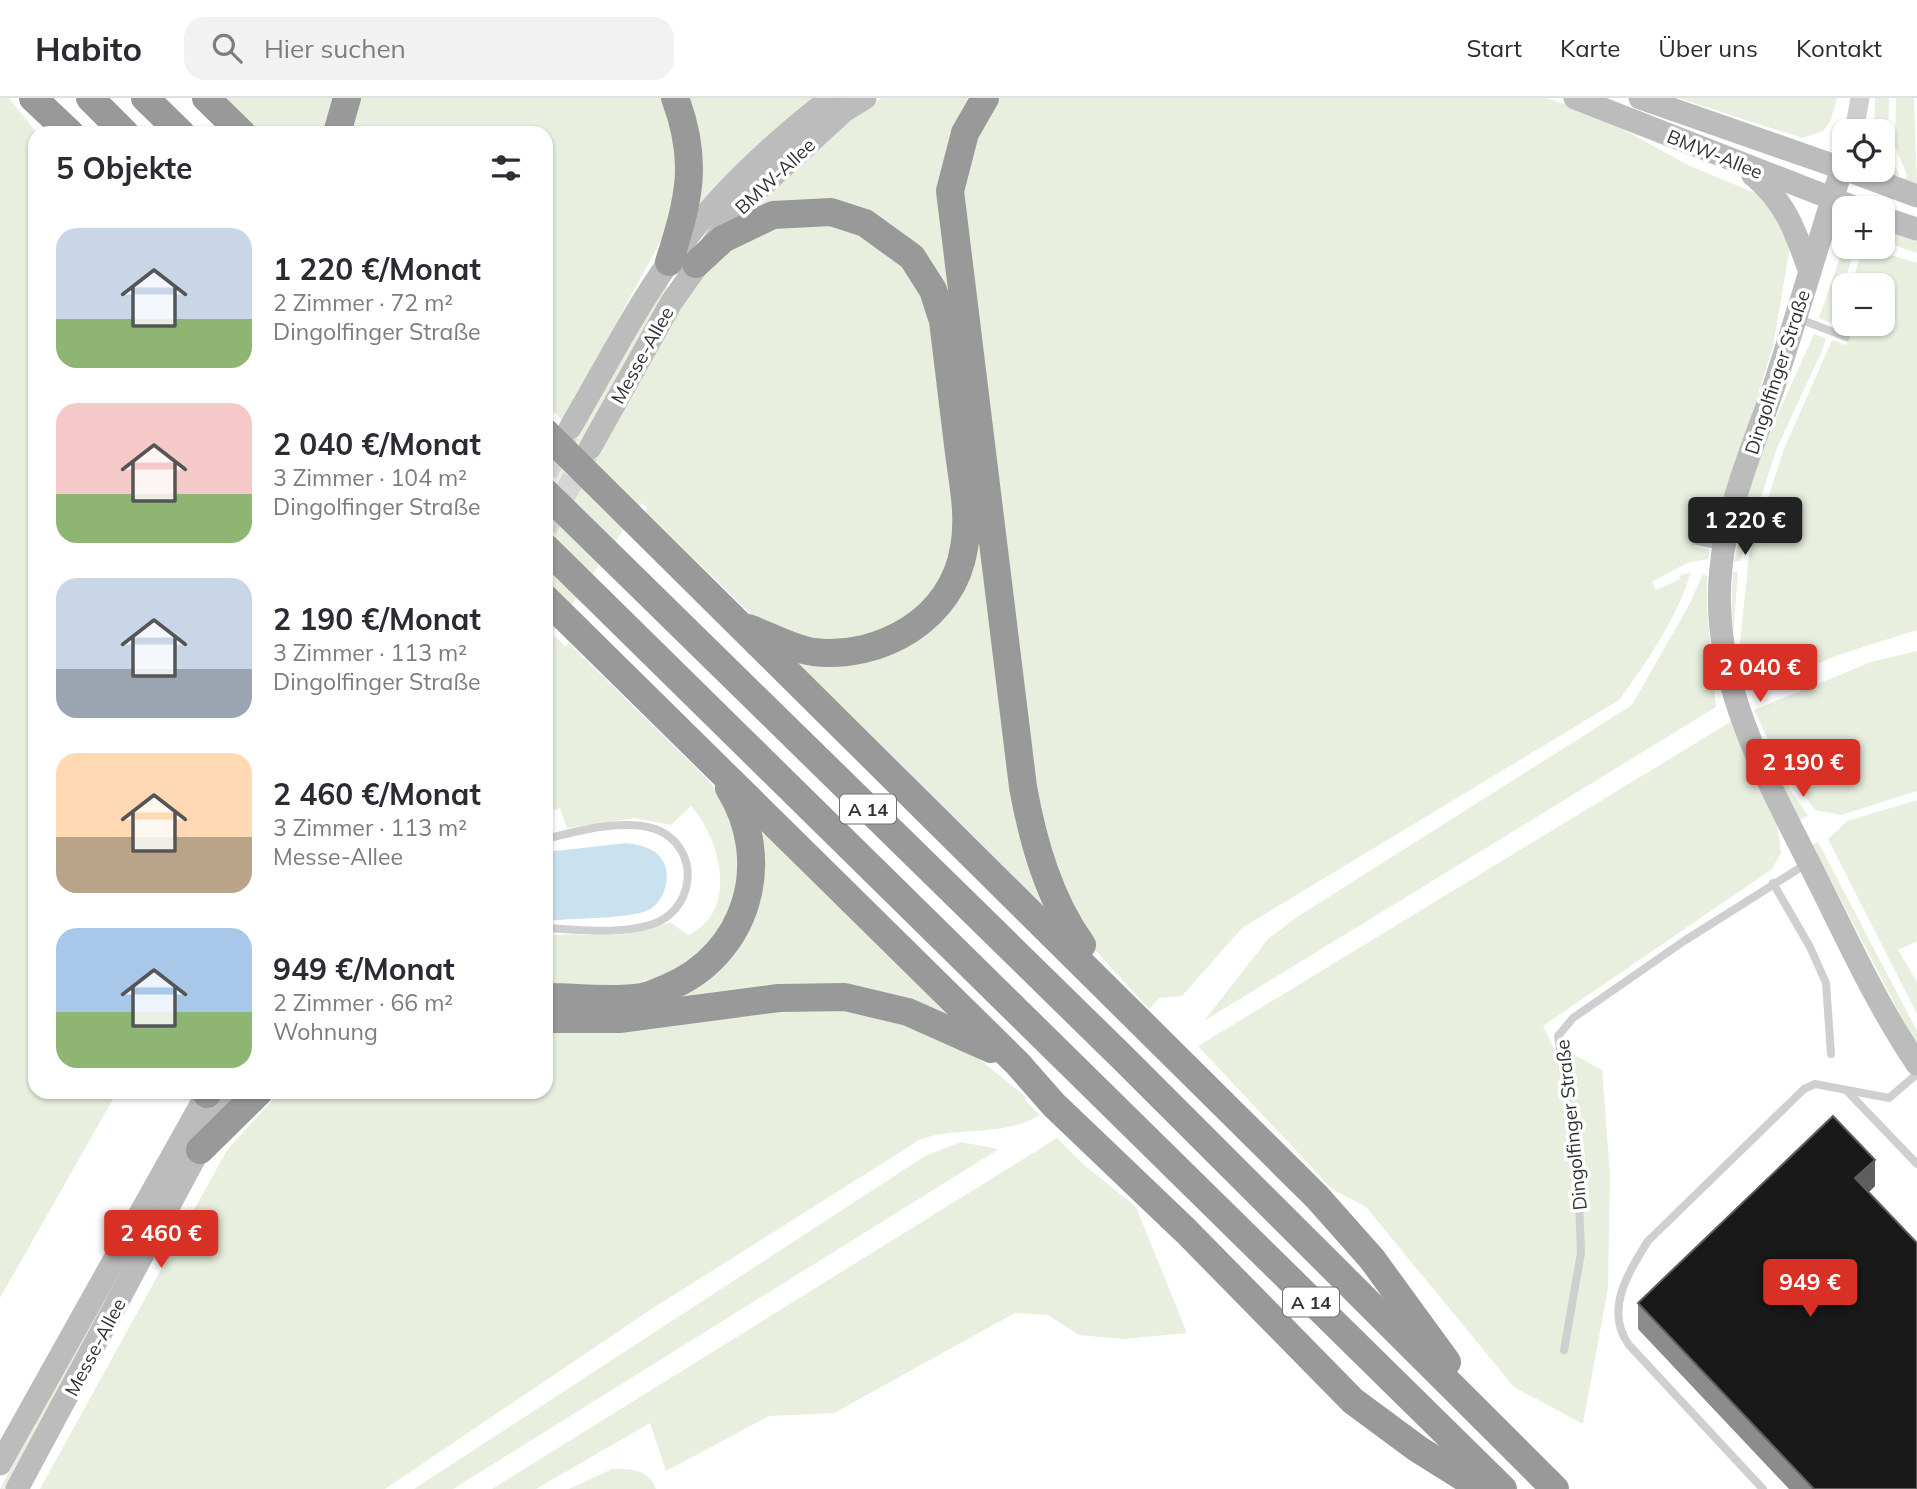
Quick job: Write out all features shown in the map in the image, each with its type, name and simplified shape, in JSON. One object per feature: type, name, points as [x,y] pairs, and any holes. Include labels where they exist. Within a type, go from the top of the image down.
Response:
[{"type":"highway","points":[[33,98],[47,126]]},
{"type":"highway","points":[[33,98],[63,126]]},
{"type":"highway","points":[[90,98],[118,126]]},
{"type":"highway","points":[[145,98],[174,126]]},
{"type":"highway","points":[[206,98],[235,126]]},
{"type":"highway","points":[[339,126],[347,98]]},
{"type":"highway","points":[[675,98],[685,124],[691,156],[682,263]]},
{"type":"highway","points":[[985,98],[965,133],[950,191],[1023,787],[1031,834],[1064,920],[1122,1001]]},
{"type":"highway","points":[[682,263],[773,215],[831,212],[866,223],[912,257],[933,290],[943,321],[967,517],[964,551],[949,589],[918,626],[894,640],[865,650],[812,652],[738,624]]},
{"type":"highway","points":[[558,430],[635,521],[1317,1197],[1372,1259],[1490,1423]]},
{"type":"highway","name":"A 14","points":[[553,500],[1125,1060],[1555,1489]]},
{"type":"highway","name":"A 14","points":[[553,555],[1503,1489]]},
{"type":"highway","points":[[553,606],[1018,1064],[1054,1105],[1186,1231],[1353,1401],[1418,1449],[1482,1489]]},
{"type":"highway","points":[[553,997],[643,997],[692,977],[733,935],[750,886],[751,855],[744,820],[715,765]]},
{"type":"highway","points":[[553,1019],[620,1019],[779,998],[845,998],[908,1012],[942,1024],[1018,1064]]},
{"type":"highway","points":[[200,1150],[252,1099]]},
{"type":"main road","name":"BMW-Allee","points":[[682,263],[700,221],[773,143],[831,98]]},
{"type":"main road","name":"BMW-Allee","points":[[682,263],[845,111],[865,98]]},
{"type":"main road","name":"BMW-Allee","points":[[1575,98],[1832,200]]},
{"type":"main road","name":"BMW-Allee","points":[[1640,98],[1832,163]]},
{"type":"main road","points":[[1740,164],[1768,188],[1787,212],[1810,272]]},
{"type":"main road","name":"BMW-Allee","points":[[1882,182],[1917,196]]},
{"type":"main road","name":"Dingolfinger Straße","points":[[1832,200],[1797,318],[1744,472],[1721,566],[1720,614],[1726,665],[1739,712],[1757,754],[1880,1005],[1917,1064]]},
{"type":"main road","points":[[1895,222],[1917,229]]},
{"type":"main road","name":"Messe-Allee","points":[[558,430],[682,263]]},
{"type":"main road","name":"Messe-Allee","points":[[590,448],[671,303],[682,263]]},
{"type":"main road","name":"Messe-Allee","points":[[0,1464],[209,1099]]},
{"type":"main road","name":"Messe-Allee","points":[[17,1489],[200,1150],[211,1099]]},
{"type":"street","points":[[1856,119],[1860,98]]},
{"type":"lane","points":[[1797,318],[1846,337]]},
{"type":"lane","points":[[1698,541],[1725,546]]},
{"type":"lane","points":[[553,837],[589,828],[619,825],[666,834],[686,857],[689,884],[674,912],[655,923],[631,929],[593,931],[553,928]]},
{"type":"lane","name":"Dingolfinger Straße","points":[[1564,1350],[1581,1253],[1578,1175],[1558,1035],[1573,1018],[1773,883],[1809,862]]},
{"type":"lane","points":[[1773,883],[1810,947],[1826,983],[1831,1054]]},
{"type":"lane","points":[[1763,1489],[1629,1345],[1620,1332],[1618,1301],[1636,1260],[1648,1241],[1804,1089],[1815,1084],[1889,1098],[1917,1074]]},
{"type":"lane","points":[[1847,1091],[1917,1164]]},
{"type":"green space","points":[[0,98],[9,98],[31,126],[28,126],[28,1099],[113,1099],[0,1298]]},
{"type":"green space","points":[[221,98],[337,98],[331,126],[249,126]]},
{"type":"green space","points":[[356,98],[666,98],[682,157],[666,231],[563,421],[553,411],[553,126],[347,126]]},
{"type":"green space","points":[[685,98],[813,98],[748,153],[697,211]]},
{"type":"green space","points":[[881,98],[974,98],[958,128],[1009,737],[1061,924],[776,648],[822,661],[955,591],[950,320],[894,231],[742,219],[858,113]]},
{"type":"green space","points":[[991,98],[1547,98],[1602,118],[1690,166],[1760,195],[1774,207],[1790,247],[1773,346],[1714,537],[1697,537],[1694,547],[1710,550],[1708,559],[1687,563],[1652,582],[1656,590],[1691,572],[1669,623],[1619,700],[1242,928],[1182,996],[1159,998],[1149,1009],[1096,951],[1078,922],[1039,829],[956,192]]},
{"type":"green space","points":[[1678,98],[1837,98],[1831,120],[1823,131],[1802,138]]},
{"type":"green space","points":[[1875,98],[1889,98],[1889,119],[1874,119]]},
{"type":"green space","points":[[1896,98],[1914,98],[1917,185],[1905,181],[1907,175],[1895,147]]},
{"type":"green space","points":[[807,218],[881,240],[927,293],[960,508],[945,581],[889,634],[817,645],[756,619],[646,512],[647,508],[642,503],[553,632],[553,534],[684,297],[731,243]]},
{"type":"green space","points":[[1895,232],[1917,241],[1917,253],[1895,245]]},
{"type":"green space","points":[[1895,256],[1917,263],[1917,630],[1841,654],[1748,692],[1739,652],[1749,556],[1784,449],[1832,340],[1846,345],[1849,336],[1895,336],[1895,273],[1855,273],[1859,260],[1895,259]]},
{"type":"green space","points":[[1839,259],[1852,259],[1847,273],[1835,273]]},
{"type":"green space","points":[[1832,281],[1831,323],[1819,318]]},
{"type":"green space","points":[[663,284],[671,289],[553,498],[553,480]]},
{"type":"green space","points":[[1814,334],[1826,338],[1822,351],[1777,448],[1740,561],[1734,562],[1748,491],[1763,447]]},
{"type":"green space","points":[[1733,572],[1738,572],[1733,636],[1730,636]]},
{"type":"green space","points":[[1703,574],[1707,576],[1707,609],[1716,707],[1204,1021],[1268,939],[1297,917],[1632,705],[1689,605]]},
{"type":"green space","points":[[553,634],[565,646],[569,643],[721,796],[741,844],[730,923],[666,982],[553,990],[553,935],[622,934],[670,922],[688,935],[704,924],[714,909],[720,874],[710,837],[691,806],[671,825],[635,818],[567,828],[560,808],[553,810]]},
{"type":"green space","points":[[1917,651],[1917,791],[1841,815],[1815,810],[1778,760],[1754,710],[1871,662]]},
{"type":"green space","points":[[1732,721],[1746,759],[1777,822],[1781,853],[1772,869],[1543,1026],[1556,1053],[1569,1052],[1602,1070],[1610,1173],[1608,1288],[1583,1424],[1514,1387],[1366,1207],[1332,1189],[1198,1046]]},
{"type":"green space","points":[[1773,765],[1808,816],[1799,820]]},
{"type":"green space","points":[[1917,800],[1917,941],[1898,950],[1917,982],[1917,1014],[1828,839],[1847,821]]},
{"type":"green space","points":[[749,817],[966,1025],[922,1010],[610,1007],[725,955]]},
{"type":"green space","points":[[1818,842],[1917,1031],[1917,1047],[1812,844]]},
{"type":"green space","points":[[816,1007],[877,1014],[972,1053],[1026,1097],[1026,1101],[1040,1115],[1011,1126],[921,1139],[650,1310],[385,1489],[40,1489],[227,1150],[274,1099],[553,1099],[553,1028]]},
{"type":"green space","points":[[221,1099],[5,1489],[0,1489],[90,1321]]},
{"type":"green space","points":[[1057,1138],[1083,1164],[1136,1207],[1187,1333],[1123,1339],[1079,1335],[1048,1315],[1015,1313],[834,1413],[769,1416],[666,1471],[650,1423],[536,1489],[492,1489]]},
{"type":"green space","points":[[961,1142],[999,1149],[453,1489],[414,1489],[925,1156]]},
{"type":"green space","points":[[612,1469],[644,1474],[656,1489],[569,1489]]},
{"type":"water","points":[[627,843],[646,847],[654,851],[665,865],[667,881],[662,897],[651,909],[644,912],[553,921],[553,851]]},
{"type":"building","points":[[1833,1116],[1875,1160],[1855,1178],[1917,1243],[1917,1489],[1814,1489],[1638,1303]]},
{"type":"tunnel","points":[[553,460],[567,434]]},
{"type":"tunnel","points":[[553,515],[587,454]]}]
